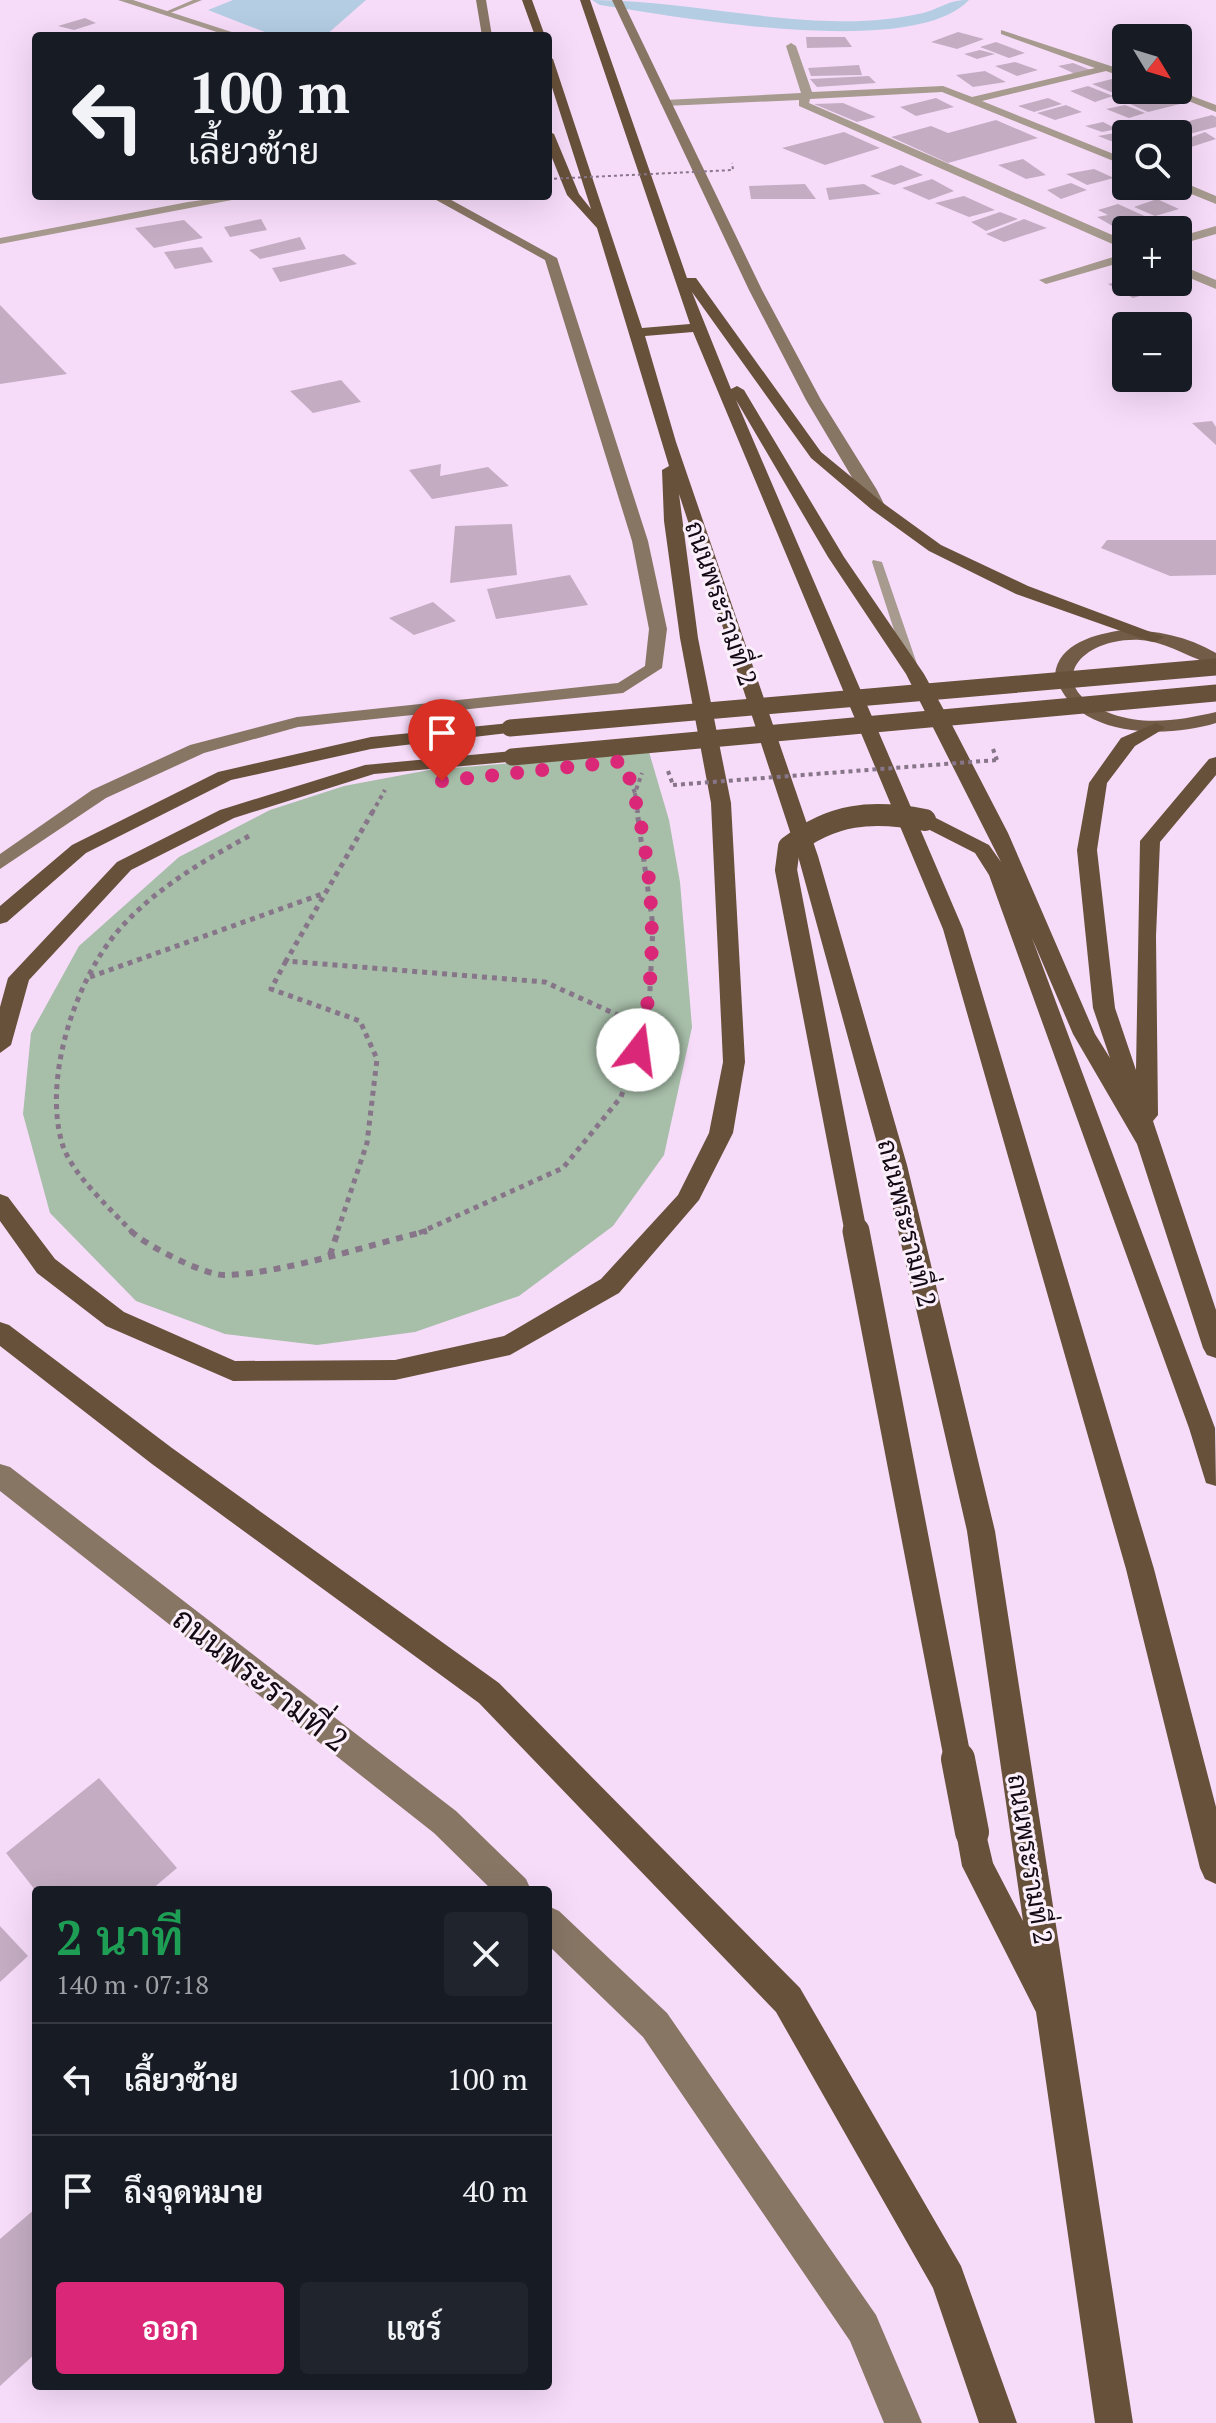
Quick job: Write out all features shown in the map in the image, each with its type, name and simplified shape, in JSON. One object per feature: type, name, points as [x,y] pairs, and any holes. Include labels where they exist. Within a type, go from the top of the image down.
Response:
[{"type":"highway","points":[[527,0],[532,26],[537,32]]},
{"type":"highway","points":[[589,8],[698,328],[953,929],[1140,1569],[1216,1868]]},
{"type":"highway","name":"ถนนพระรามที่ 2","points":[[552,71],[637,332],[669,442],[808,856],[895,1165],[981,1531],[1114,2423]]},
{"type":"highway","points":[[552,144],[573,195],[606,236]]},
{"type":"highway","points":[[675,260],[816,455],[877,506],[935,548],[1022,590],[1155,637]]},
{"type":"highway","points":[[637,332],[698,328]]},
{"type":"highway","points":[[698,328],[789,473],[836,557],[919,681],[998,833],[1084,1034],[1147,1141]]},
{"type":"highway","points":[[0,1203],[46,1266],[115,1319],[233,1371],[395,1370],[510,1345],[610,1286],[687,1200],[721,1133],[734,1062],[721,803],[689,638],[672,521],[669,442]]},
{"type":"highway","points":[[0,917],[79,849],[225,776],[371,743],[510,728],[1216,667]]},
{"type":"highway","points":[[919,681],[1063,676]]},
{"type":"highway","points":[[0,1045],[19,978],[124,866],[227,814],[372,769],[1216,693]]},
{"type":"highway","points":[[941,721],[1088,708]]},
{"type":"highway","points":[[1156,728],[1128,742],[1098,783],[1087,850],[1104,1008],[1216,1348]]},
{"type":"highway","points":[[1147,1141],[1146,936],[1150,841],[1216,763]]},
{"type":"highway","points":[[1055,2019],[978,1866],[789,901],[786,870],[789,847],[821,822],[844,815],[871,813],[896,813],[929,820],[982,849],[999,875],[1216,1475]]},
{"type":"highway","points":[[0,1332],[162,1456],[489,1693],[788,2000],[948,2279],[998,2423]]},
{"type":"main road","points":[[481,0],[486,32]]},
{"type":"main road","points":[[617,0],[764,307],[816,406],[861,470],[877,506]]},
{"type":"main road","points":[[0,863],[99,794],[197,749],[297,722],[623,688],[653,668],[658,629],[640,541],[551,258],[442,200]]},
{"type":"main road","points":[[1216,660],[1183,643],[1126,635],[1089,644],[1066,661],[1063,676],[1071,692],[1088,708],[1112,719],[1156,728],[1200,724],[1216,717]]},
{"type":"main road","points":[[1183,643],[1216,641]]},
{"type":"main road","name":"ถนนพระรามที่ 2","points":[[0,1475],[445,1822],[511,1886]]},
{"type":"main road","points":[[552,1926],[655,2025],[863,2328],[903,2423]]},
{"type":"street","points":[[123,0],[227,32]]},
{"type":"street","points":[[1005,32],[1112,70]]},
{"type":"street","points":[[791,46],[807,90],[803,104],[1112,240]]},
{"type":"street","points":[[973,100],[1107,68]]},
{"type":"street","points":[[665,103],[943,89],[1112,157]]},
{"type":"street","points":[[1192,100],[1216,109]]},
{"type":"street","points":[[1192,190],[1216,200]]},
{"type":"street","points":[[1192,237],[1216,230]]},
{"type":"street","points":[[1046,280],[1112,261]]},
{"type":"street","points":[[1192,274],[1216,285]]},
{"type":"lane","points":[[168,12],[199,0]]},
{"type":"lane","points":[[0,241],[218,200]]},
{"type":"lane","points":[[877,562],[919,681]]},
{"type":"path","points":[[552,179],[733,170],[732,163]]},
{"type":"path","points":[[635,793],[643,771],[667,767],[673,785],[997,760],[993,749]]},
{"type":"path","points":[[260,831],[208,858],[161,890],[117,932],[90,977],[63,1040],[56,1086],[62,1144],[91,1189],[142,1242],[220,1275],[260,1271],[430,1230],[563,1168],[621,1097],[649,1010],[653,926],[635,793],[624,761]]},
{"type":"path","points":[[374,793],[398,787]]},
{"type":"path","points":[[330,1255],[367,1143],[377,1059],[360,1021],[271,989],[385,790]]},
{"type":"path","points":[[90,977],[326,892]]},
{"type":"path","points":[[286,961],[545,982],[644,1027]]},
{"type":"green space","points":[[649,752],[669,820],[680,882],[692,1027],[664,1155],[613,1226],[519,1296],[415,1332],[317,1345],[225,1334],[136,1301],[50,1213],[23,1114],[31,1033],[79,946],[179,857],[270,810],[344,786],[429,770]]},
{"type":"water","points":[[233,0],[366,0],[330,32],[265,32],[208,10]]},
{"type":"building","points":[[85,18],[96,23],[74,30],[58,26]]},
{"type":"building","points":[[958,32],[984,39],[957,49],[931,42]]},
{"type":"building","points":[[806,37],[845,37],[852,47],[807,48]]},
{"type":"building","points":[[996,42],[1025,53],[1009,58],[980,47]]},
{"type":"building","points":[[980,50],[995,54],[977,59],[964,54]]},
{"type":"building","points":[[1015,62],[1038,70],[1017,76],[995,66]]},
{"type":"building","points":[[1073,63],[1091,70],[1075,74],[1058,66]]},
{"type":"building","points":[[859,65],[862,75],[811,76],[808,68]]},
{"type":"building","points":[[985,71],[1006,82],[973,87],[956,75]]},
{"type":"building","points":[[869,76],[876,83],[817,87],[810,79]]},
{"type":"building","points":[[1112,79],[1112,92],[1111,92],[1092,84]]},
{"type":"building","points":[[1088,86],[1112,96],[1095,102],[1070,91]]},
{"type":"building","points":[[936,98],[954,107],[916,116],[900,107]]},
{"type":"building","points":[[1048,98],[1062,104],[1034,112],[1018,106]]},
{"type":"building","points":[[843,103],[876,117],[857,122],[814,104]]},
{"type":"building","points":[[1130,104],[1180,104],[1148,112]]},
{"type":"building","points":[[1066,105],[1082,112],[1055,120],[1037,113]]},
{"type":"building","points":[[1125,105],[1145,113],[1129,118],[1106,109]]},
{"type":"building","points":[[1212,115],[1216,117],[1216,127],[1192,133],[1192,120]]},
{"type":"building","points":[[996,120],[1038,138],[948,163],[891,137],[931,126],[948,133]]},
{"type":"building","points":[[1103,122],[1112,126],[1112,130],[1102,132],[1085,126]]},
{"type":"building","points":[[844,132],[880,148],[825,165],[782,148]]},
{"type":"building","points":[[1205,132],[1216,139],[1192,147],[1192,137]]},
{"type":"building","points":[[1112,134],[1112,141],[1098,136]]},
{"type":"building","points":[[1023,159],[1046,175],[1026,179],[998,165]]},
{"type":"building","points":[[901,165],[923,175],[894,185],[870,176]]},
{"type":"building","points":[[1094,169],[1112,179],[1087,185],[1066,174]]},
{"type":"building","points":[[932,179],[954,191],[929,200],[902,188]]},
{"type":"building","points":[[1071,183],[1087,190],[1061,199],[1047,190]]},
{"type":"building","points":[[805,184],[816,199],[751,199],[749,186]]},
{"type":"building","points":[[864,184],[881,194],[829,200],[826,188]]},
{"type":"building","points":[[964,196],[995,210],[969,217],[935,203]]},
{"type":"building","points":[[1159,200],[1179,209],[1155,216],[1134,207]]},
{"type":"building","points":[[1118,204],[1145,216],[1112,216],[1112,226],[1097,217],[1108,215],[1098,210]]},
{"type":"building","points":[[1000,212],[1018,219],[986,231],[971,222]]},
{"type":"building","points":[[261,219],[267,230],[230,237],[224,227]]},
{"type":"building","points":[[1024,219],[1047,228],[1004,242],[986,234]]},
{"type":"building","points":[[184,220],[203,238],[154,248],[135,228]]},
{"type":"building","points":[[300,237],[306,249],[260,259],[249,250]]},
{"type":"building","points":[[202,247],[213,262],[175,269],[164,252]]},
{"type":"building","points":[[344,254],[357,264],[280,282],[272,268]]},
{"type":"building","points":[[0,305],[67,374],[0,384]]},
{"type":"building","points":[[341,380],[361,402],[313,413],[290,391]]},
{"type":"building","points":[[1212,421],[1216,427],[1216,445],[1192,423]]},
{"type":"building","points":[[441,464],[440,476],[488,467],[509,486],[432,499],[409,470]]},
{"type":"building","points":[[512,524],[517,575],[450,583],[455,526]]},
{"type":"building","points":[[1107,540],[1216,540],[1216,575],[1170,576],[1101,548]]},
{"type":"building","points":[[570,575],[588,605],[496,619],[487,589]]},
{"type":"building","points":[[433,602],[456,621],[414,635],[389,618]]},
{"type":"building","points":[[99,1778],[177,1868],[156,1886],[32,1886],[6,1853]]},
{"type":"building","points":[[0,1926],[28,1956],[0,1982]]},
{"type":"building","points":[[32,2211],[32,2357],[0,2386],[0,2239]]},
{"type":"waterway","points":[[600,0],[680,12],[829,26],[887,26],[934,15],[961,0]]},
{"type":"route","points":[[442,781],[624,761],[635,793],[653,926],[649,1010],[638,1050]]}]
